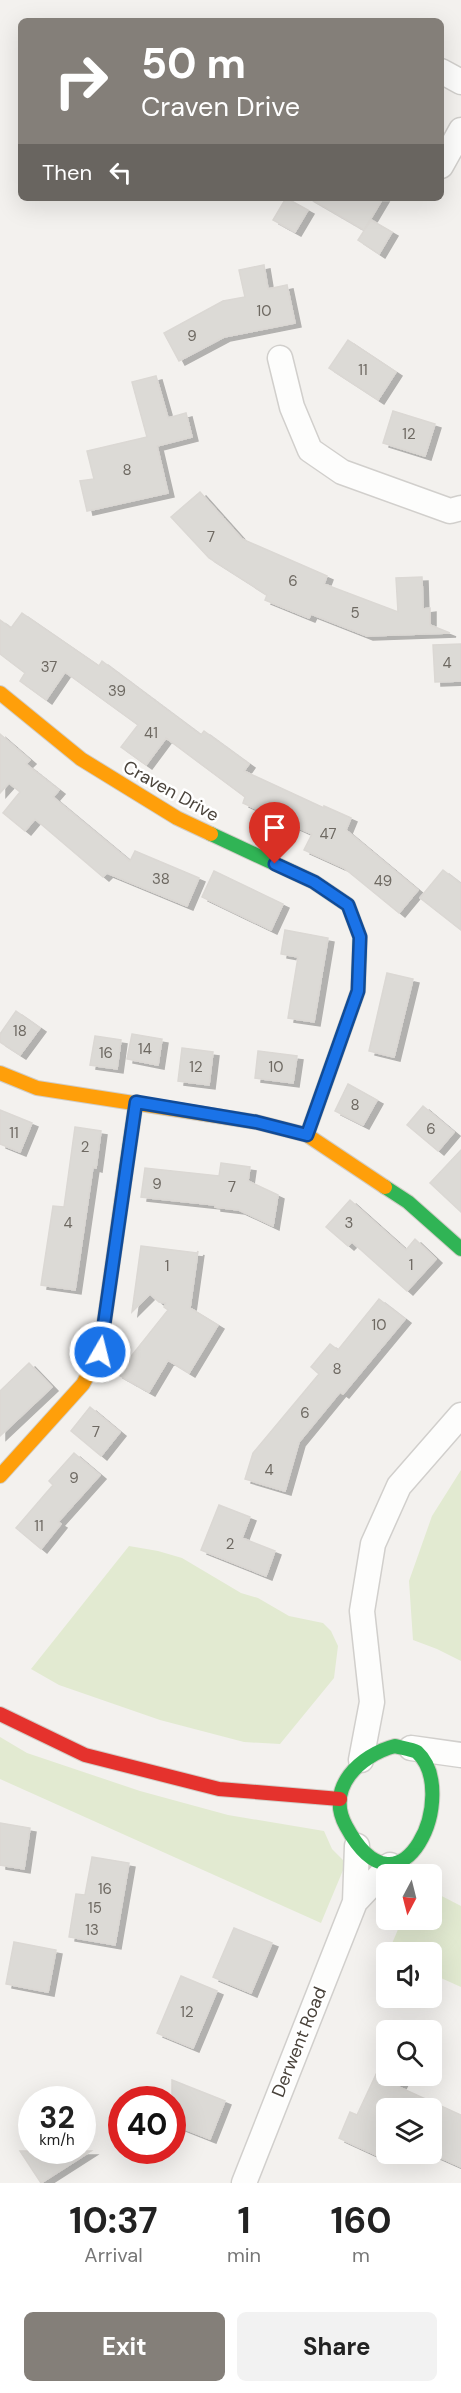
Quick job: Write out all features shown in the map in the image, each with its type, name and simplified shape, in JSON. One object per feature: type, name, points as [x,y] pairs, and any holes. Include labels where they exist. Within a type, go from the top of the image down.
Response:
[{"type":"street","points":[[444,73],[461,82]]},
{"type":"street","points":[[444,161],[461,130]]},
{"type":"street","points":[[280,358],[292,407],[310,450],[342,472],[450,511],[461,508]]},
{"type":"street","name":"Craven Drive","points":[[0,693],[81,759],[158,807],[314,882],[348,905],[360,937],[358,991],[307,1135]]},
{"type":"street","points":[[0,1073],[38,1088],[256,1122],[307,1135],[408,1202],[461,1249]]},
{"type":"street","points":[[0,1476],[83,1384],[100,1352],[136,1102]]},
{"type":"street","points":[[361,1760],[372,1702],[362,1611],[373,1544],[399,1486],[461,1415]]},
{"type":"street","points":[[372,1702],[402,1747]]},
{"type":"street","points":[[0,1714],[85,1755],[219,1789],[340,1799]]},
{"type":"street","points":[[388,1864],[373,1858],[357,1845],[340,1813],[340,1799],[350,1772],[361,1760],[378,1750],[402,1747],[452,1765]]},
{"type":"street","name":"Derwent Road","points":[[249,2182],[355,1902],[357,1845]]},
{"type":"street","points":[[395,1864],[422,1858],[431,1852]]},
{"type":"street","name":"Derwent Road","points":[[355,1902],[376,1880]]},
{"type":"green space","points":[[461,1470],[461,1661],[413,1640],[409,1581],[432,1516]]},
{"type":"green space","points":[[129,1546],[182,1558],[241,1593],[258,1598],[289,1616],[323,1623],[331,1631],[338,1646],[334,1678],[280,1744],[244,1742],[160,1720],[59,1685],[31,1669]]},
{"type":"green space","points":[[0,1737],[27,1753],[140,1791],[228,1815],[324,1831],[332,1849],[346,1863],[321,1923],[0,1779]]},
{"type":"green space","points":[[442,1896],[461,1906],[461,1987],[442,1978],[442,1942],[393,1942],[398,1930],[442,1930]]},
{"type":"building","points":[[284,201],[292,201],[308,210],[295,232],[273,220]]},
{"type":"building","points":[[314,201],[381,201],[364,230]]},
{"type":"building","points":[[371,220],[392,232],[379,254],[358,240]]},
{"type":"building","points":[[264,265],[268,289],[287,285],[295,323],[224,337],[179,361],[164,333],[223,301],[245,297],[239,270]]},
{"type":"building","points":[[348,340],[396,372],[378,400],[329,368]]},
{"type":"building","points":[[156,376],[168,418],[186,413],[192,437],[157,446],[168,493],[87,511],[80,481],[94,479],[87,451],[147,437],[132,382]]},
{"type":"building","points":[[393,411],[435,424],[425,456],[383,443]]},
{"type":"building","points":[[200,492],[242,539],[327,576],[324,584],[398,612],[396,578],[422,577],[423,609],[430,608],[430,625],[450,633],[367,636],[311,614],[309,618],[265,600],[267,595],[209,558],[171,517]]},
{"type":"building","points":[[22,613],[99,666],[102,661],[201,735],[204,731],[249,764],[244,771],[351,818],[346,830],[418,890],[399,913],[344,868],[304,850],[312,834],[243,803],[245,797],[166,738],[146,765],[121,747],[138,725],[65,672],[46,700],[20,681],[25,673],[0,654],[0,620],[11,628]]},
{"type":"building","points":[[461,644],[461,681],[435,682],[433,645]]},
{"type":"building","points":[[0,734],[30,760],[26,764],[59,790],[53,797],[130,861],[135,851],[199,878],[187,906],[107,873],[103,877],[35,819],[25,831],[3,813],[20,792],[9,783],[0,793]]},
{"type":"building","points":[[443,870],[461,884],[461,930],[420,898]]},
{"type":"building","points":[[214,871],[283,904],[271,930],[202,897]]},
{"type":"building","points":[[285,930],[328,938],[314,1022],[288,1018],[298,957],[281,954]]},
{"type":"building","points":[[387,973],[413,979],[394,1057],[369,1051]]},
{"type":"building","points":[[16,1011],[40,1028],[20,1055],[0,1042],[0,1034]]},
{"type":"building","points":[[132,1034],[162,1039],[158,1065],[127,1059]]},
{"type":"building","points":[[95,1036],[121,1040],[117,1069],[90,1065]]},
{"type":"building","points":[[182,1048],[213,1052],[209,1085],[178,1081]]},
{"type":"building","points":[[258,1051],[297,1056],[293,1083],[255,1078]]},
{"type":"building","points":[[348,1084],[377,1100],[363,1125],[335,1111]]},
{"type":"building","points":[[423,1106],[454,1132],[438,1151],[407,1125]]},
{"type":"building","points":[[0,1110],[32,1123],[20,1152],[0,1144]]},
{"type":"building","points":[[75,1127],[101,1131],[96,1168],[93,1167],[75,1290],[41,1285],[53,1206],[64,1207]]},
{"type":"building","points":[[461,1150],[461,1212],[430,1183]]},
{"type":"building","points":[[221,1163],[250,1167],[248,1181],[278,1195],[273,1226],[239,1210],[215,1207],[215,1205],[141,1197],[145,1168],[219,1176]]},
{"type":"building","points":[[350,1200],[406,1250],[415,1239],[436,1259],[407,1291],[352,1242],[348,1246],[326,1227]]},
{"type":"building","points":[[141,1246],[197,1253],[198,1251],[190,1308],[218,1325],[189,1373],[168,1360],[149,1392],[117,1374],[168,1310],[164,1307],[166,1303],[159,1302],[150,1294],[132,1312]]},
{"type":"building","points":[[379,1299],[405,1319],[343,1394],[340,1392],[299,1442],[285,1491],[245,1479],[253,1453],[319,1374],[311,1367],[330,1344],[338,1350]]},
{"type":"building","points":[[29,1363],[52,1387],[0,1436],[0,1391]]},
{"type":"building","points":[[90,1407],[120,1432],[101,1456],[71,1431]]},
{"type":"building","points":[[74,1453],[100,1475],[58,1522],[61,1524],[41,1549],[16,1528],[53,1485],[49,1481]]},
{"type":"building","points":[[219,1505],[250,1517],[242,1538],[275,1551],[266,1576],[201,1550]]},
{"type":"building","points":[[0,1823],[30,1828],[24,1869],[0,1865]]},
{"type":"building","points":[[92,1857],[129,1863],[115,1945],[69,1937],[76,1894],[85,1895]]},
{"type":"building","points":[[234,1928],[272,1943],[251,1993],[213,1977]]},
{"type":"building","points":[[14,1942],[56,1950],[48,1992],[6,1984]]},
{"type":"building","points":[[181,1976],[217,1991],[193,2048],[157,2033]]},
{"type":"building","points":[[376,2074],[376,2086],[400,2086],[423,2098],[376,2098],[376,2155],[339,2138],[350,2112],[357,2115]]},
{"type":"building","points":[[172,2080],[225,2101],[210,2139],[186,2130],[186,2086],[172,2086]]},
{"type":"building","points":[[442,2106],[461,2115],[461,2167],[442,2158]]},
{"type":"building","points":[[29,2164],[71,2164],[41,2183]]},
{"type":"traffic: fast","points":[[211,834],[314,882],[348,905],[360,937],[358,991],[307,1135]]},
{"type":"traffic: fast","points":[[125,1177],[136,1102]]},
{"type":"traffic: fast","points":[[385,1187],[408,1202],[461,1249]]},
{"type":"traffic: fast","points":[[395,1746],[417,1752],[429,1771],[432,1795],[429,1820],[419,1843],[405,1859],[387,1864],[367,1854],[346,1826],[341,1812],[340,1799],[349,1775],[359,1765],[382,1750],[395,1746]]},
{"type":"traffic: slow","points":[[0,693],[81,759],[177,818],[211,834]]},
{"type":"traffic: slow","points":[[0,1073],[37,1088],[256,1122],[307,1135],[385,1187]]},
{"type":"traffic: slow","points":[[0,1476],[83,1384],[100,1352],[125,1177]]},
{"type":"traffic: jam","points":[[0,1714],[85,1755],[219,1789],[340,1799]]},
{"type":"route","points":[[100,1352],[136,1102],[256,1122],[307,1135],[324,1090],[358,991],[360,937],[348,905],[314,882],[275,864]]}]
